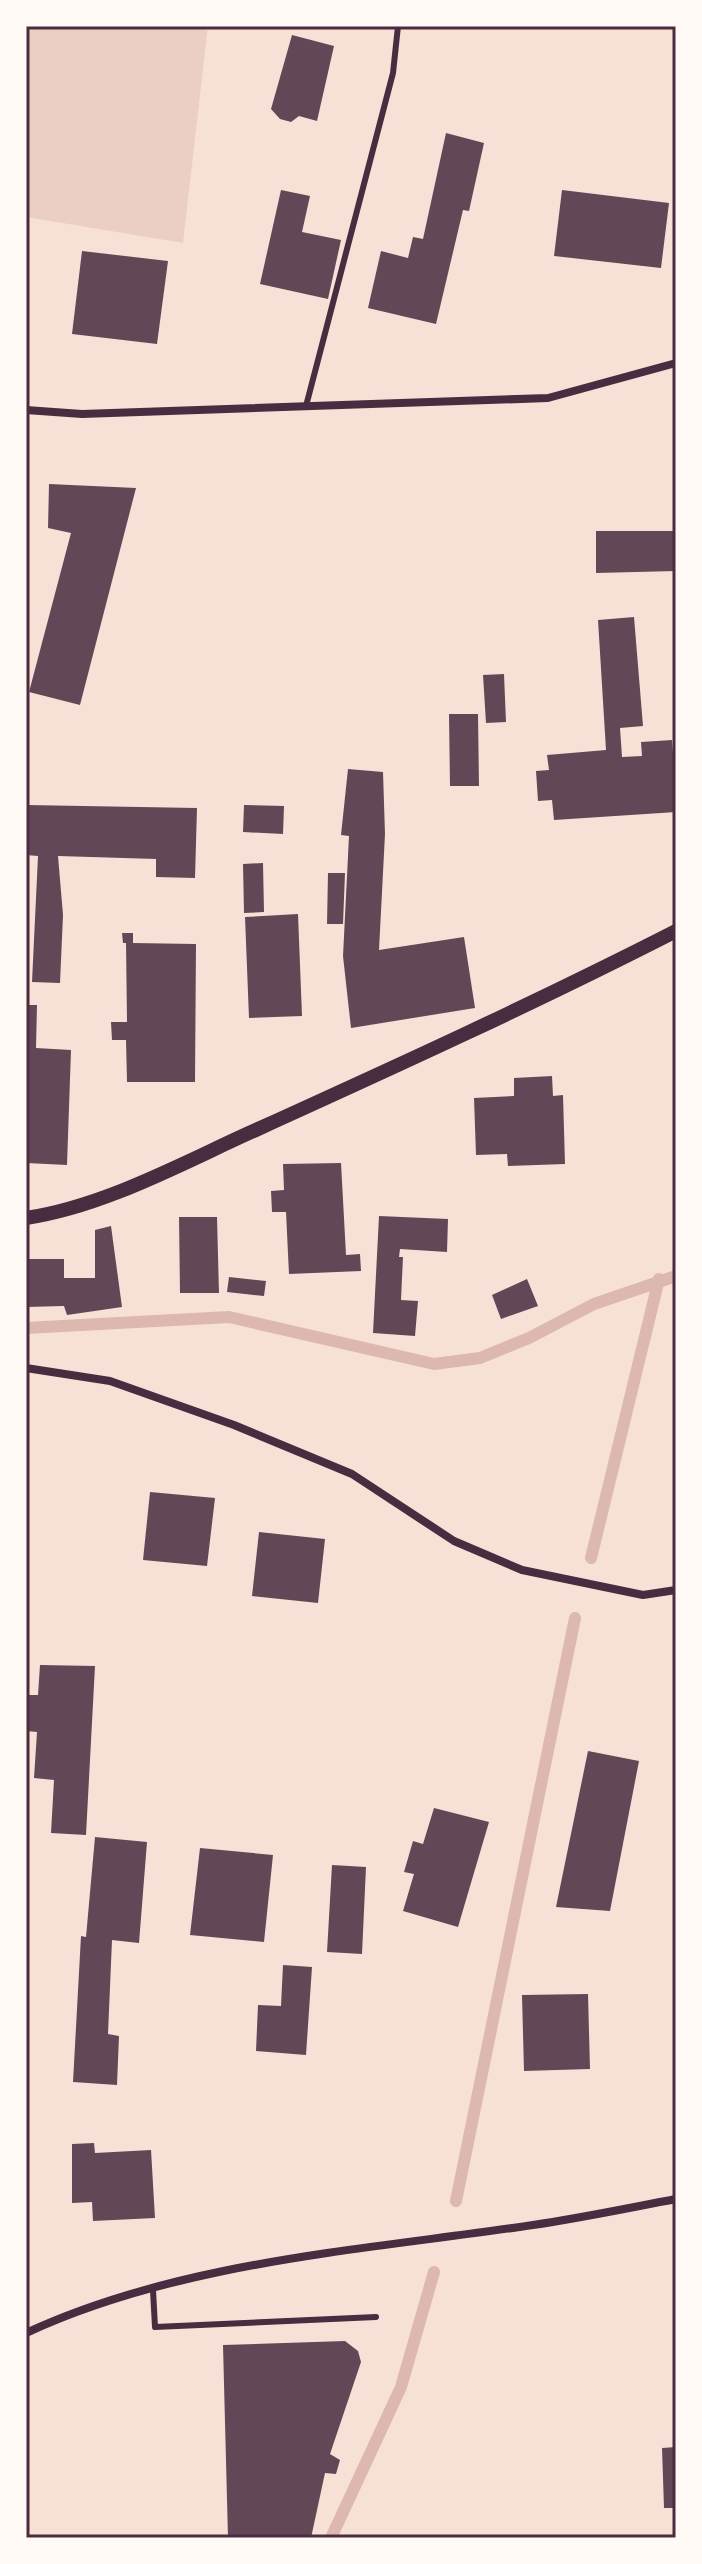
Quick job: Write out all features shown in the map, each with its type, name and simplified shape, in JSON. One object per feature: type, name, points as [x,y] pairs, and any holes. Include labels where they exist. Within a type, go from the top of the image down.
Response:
[{"type":"street","points":[[26,410],[82,414],[548,398],[676,363]]},
{"type":"street","points":[[26,1218],[61,1213],[176,1166],[527,1007],[676,931]]},
{"type":"street","points":[[26,1368],[110,1381],[249,1431],[352,1474],[454,1541],[522,1570],[643,1595],[676,1590]]},
{"type":"street","points":[[26,2333],[84,2306],[301,2256],[534,2225],[676,2199]]},
{"type":"lane","points":[[306,406],[393,73],[398,26]]},
{"type":"lane","points":[[153,2290],[155,2327],[376,2317]]},
{"type":"shaded area","points":[[26,26],[208,26],[183,243],[26,217]]},
{"type":"building","points":[[292,35],[334,46],[317,121],[299,116],[291,122],[280,119],[271,109]]},
{"type":"building","points":[[446,133],[484,143],[469,211],[463,210],[436,324],[368,308],[381,251],[408,258],[413,237],[423,239]]},
{"type":"building","points":[[281,190],[310,196],[302,232],[341,240],[328,299],[260,284]]},
{"type":"building","points":[[562,190],[669,203],[661,268],[554,256]]},
{"type":"building","points":[[82,251],[168,261],[157,344],[72,334]]},
{"type":"building","points":[[49,484],[136,488],[80,705],[29,692],[71,533],[48,528]]},
{"type":"building","points":[[596,531],[676,531],[676,571],[596,573]]},
{"type":"building","points":[[634,617],[643,726],[620,728],[622,757],[642,756],[641,742],[672,740],[673,753],[676,753],[676,812],[554,820],[552,800],[538,801],[536,771],[549,770],[547,755],[606,750],[598,620]]},
{"type":"building","points":[[504,674],[506,722],[486,723],[483,675]]},
{"type":"building","points":[[449,714],[478,714],[479,786],[450,786]]},
{"type":"building","points":[[348,769],[383,772],[385,834],[379,950],[464,937],[475,1008],[351,1028],[343,956],[349,836],[341,835]]},
{"type":"building","points":[[26,805],[197,808],[195,878],[156,877],[156,859],[58,856],[63,915],[60,983],[32,982],[38,856],[26,855]]},
{"type":"building","points":[[244,805],[284,806],[283,834],[243,832]]},
{"type":"building","points":[[263,863],[264,912],[244,913],[243,864]]},
{"type":"building","points":[[328,873],[345,873],[343,924],[327,924]]},
{"type":"building","points":[[298,914],[302,1016],[249,1018],[245,917]]},
{"type":"building","points":[[122,933],[133,933],[133,943],[196,944],[195,1082],[127,1082],[126,1040],[112,1040],[111,1022],[127,1022],[126,943],[123,943]]},
{"type":"building","points":[[26,1005],[37,1005],[36,1048],[71,1050],[67,1165],[26,1163]]},
{"type":"building","points":[[552,1076],[553,1096],[563,1095],[565,1164],[508,1166],[507,1154],[476,1155],[474,1098],[514,1096],[514,1078]]},
{"type":"building","points":[[341,1163],[346,1255],[360,1254],[361,1271],[289,1274],[286,1212],[272,1212],[271,1191],[284,1190],[283,1164]]},
{"type":"building","points":[[379,1216],[448,1219],[447,1252],[400,1249],[399,1257],[403,1257],[401,1300],[418,1301],[415,1336],[373,1333]]},
{"type":"building","points":[[179,1217],[217,1217],[219,1293],[180,1293]]},
{"type":"building","points":[[111,1226],[122,1307],[67,1315],[64,1306],[26,1307],[26,1259],[64,1259],[64,1278],[95,1278],[95,1230]]},
{"type":"building","points":[[229,1277],[266,1281],[264,1296],[227,1292]]},
{"type":"building","points":[[527,1279],[538,1306],[501,1319],[492,1295]]},
{"type":"building","points":[[150,1492],[215,1498],[207,1566],[143,1560]]},
{"type":"building","points":[[259,1532],[325,1539],[318,1603],[252,1596]]},
{"type":"building","points":[[40,1665],[95,1666],[86,1835],[51,1833],[54,1780],[34,1778],[37,1732],[26,1731],[26,1695],[38,1695]]},
{"type":"building","points":[[588,1751],[639,1761],[610,1911],[556,1907]]},
{"type":"building","points":[[434,1808],[489,1822],[458,1927],[403,1911],[414,1874],[404,1872],[413,1841],[423,1844]]},
{"type":"building","points":[[95,1837],[147,1842],[139,1943],[112,1940],[108,2034],[119,2036],[117,2085],[73,2082],[81,1936],[86,1937]]},
{"type":"building","points":[[200,1848],[273,1855],[264,1942],[190,1935]]},
{"type":"building","points":[[332,1865],[366,1867],[362,1954],[327,1952]]},
{"type":"building","points":[[283,1965],[312,1967],[306,2055],[256,2051],[258,2005],[281,2006]]},
{"type":"building","points":[[588,1994],[590,2069],[524,2071],[522,1995]]},
{"type":"building","points":[[94,2143],[95,2153],[151,2150],[155,2218],[93,2221],[92,2202],[72,2203],[72,2144]]},
{"type":"building","points":[[345,2341],[358,2351],[361,2362],[330,2454],[340,2460],[336,2474],[325,2473],[311,2538],[228,2538],[223,2345]]},
{"type":"building","points":[[676,2447],[676,2508],[664,2508],[662,2448]]},
{"type":"waterway","points":[[26,1328],[229,1317],[434,1364],[480,1358],[529,1338],[594,1304],[676,1276]]},
{"type":"waterway","points":[[591,1558],[659,1279]]},
{"type":"waterway","points":[[456,2201],[575,1618]]},
{"type":"waterway","points":[[331,2538],[401,2387],[434,2272]]}]
